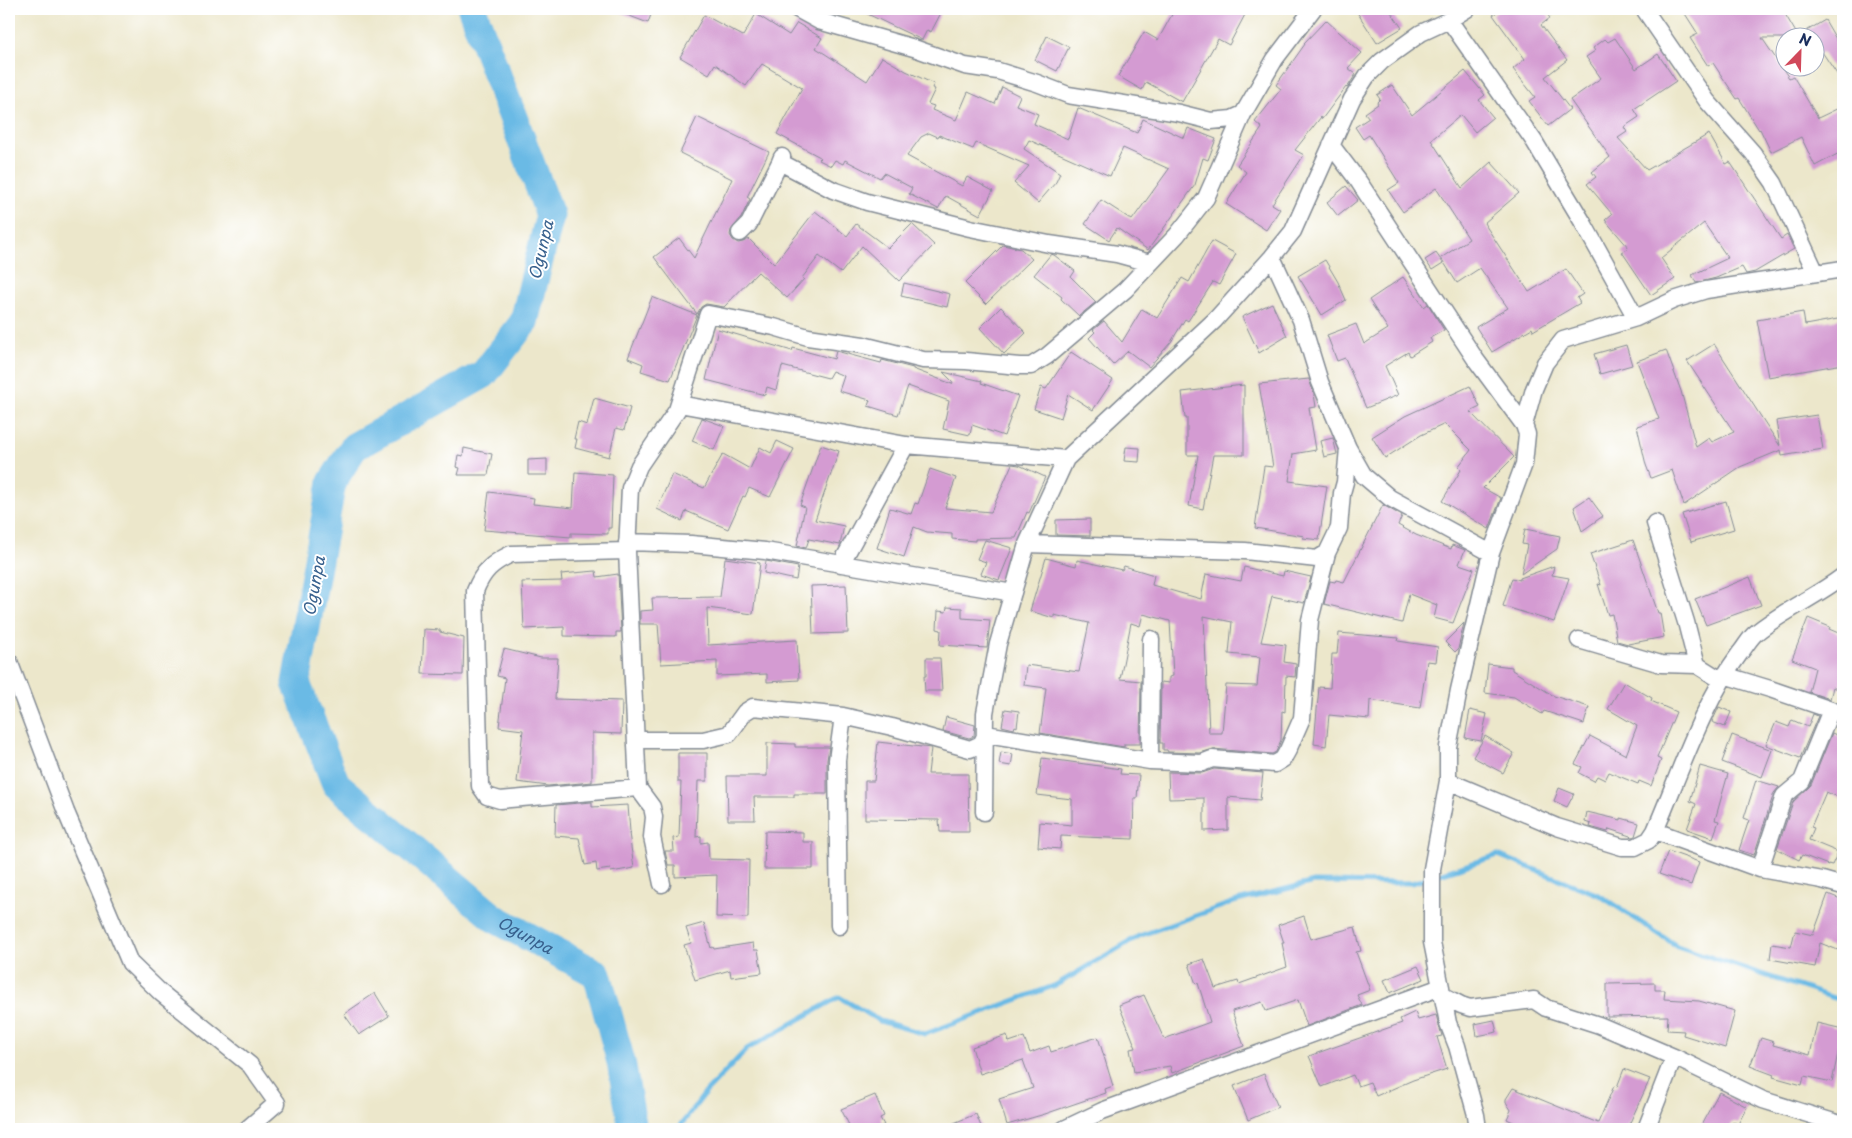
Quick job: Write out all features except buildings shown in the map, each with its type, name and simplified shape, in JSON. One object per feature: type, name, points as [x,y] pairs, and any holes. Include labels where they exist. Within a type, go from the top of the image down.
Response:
[{"type":"street","points":[[797,9],[819,21],[914,48],[964,66],[998,71],[1037,82],[1068,95],[1179,113],[1211,121],[1232,119],[1243,114]]},
{"type":"street","points":[[662,884],[652,837],[654,817],[652,807],[638,788],[627,547],[630,488],[638,466],[677,410],[708,314],[774,327],[808,338],[864,345],[924,360],[1030,366],[1047,356],[1125,290],[1177,235],[1206,198],[1243,114],[1275,59],[1313,9]]},
{"type":"street","points":[[984,812],[985,713],[998,644],[1027,544],[1066,459],[1215,320],[1272,258],[1293,230],[1352,99],[1382,60],[1421,33],[1467,9]]},
{"type":"street","points":[[1644,9],[1707,101],[1754,153],[1774,184],[1816,273]]},
{"type":"street","points":[[1449,20],[1534,141],[1582,221],[1636,318]]},
{"type":"street","points":[[1331,145],[1359,182],[1476,360],[1524,425],[1527,434],[1524,464],[1492,553],[1459,690],[1448,747],[1448,781],[1431,876],[1432,942],[1448,1023],[1457,1046],[1478,1129]]},
{"type":"street","points":[[740,233],[749,224],[781,159],[833,190],[867,202],[970,228],[1050,244],[1117,254],[1150,263]]},
{"type":"street","points":[[1272,258],[1301,320],[1320,382],[1348,448],[1364,476],[1390,498],[1492,553]]},
{"type":"street","points":[[1524,425],[1534,389],[1545,362],[1563,340],[1636,318],[1674,300],[1706,290],[1843,269]]},
{"type":"street","points":[[679,404],[906,445],[1066,459]]},
{"type":"street","points":[[841,564],[906,445]]},
{"type":"street","points":[[986,734],[1150,761],[1202,763],[1212,759],[1275,764],[1283,759],[1302,718],[1310,620],[1327,553],[1338,528],[1348,448]]},
{"type":"street","points":[[1345,482],[1364,476]]},
{"type":"street","points":[[1655,523],[1686,622],[1696,664]]},
{"type":"street","points":[[638,788],[500,800],[487,796],[480,786],[475,591],[481,577],[497,561],[511,554],[690,544],[756,550],[1013,593]]},
{"type":"street","points":[[1027,544],[1244,551],[1317,559],[1327,553]]},
{"type":"street","points":[[1448,781],[1557,828],[1622,847],[1635,847],[1649,840],[1703,718],[1723,678],[1755,633],[1786,610],[1825,590],[1843,576]]},
{"type":"street","points":[[1150,761],[1151,639]]},
{"type":"street","points":[[1579,640],[1661,664],[1696,664],[1723,678],[1770,689],[1837,712],[1802,781],[1784,796],[1760,869]]},
{"type":"street","points":[[9,661],[70,820],[130,963],[161,993],[250,1065],[277,1103],[247,1129]]},
{"type":"street","points":[[637,740],[703,740],[729,734],[745,712],[753,707],[842,716],[892,727],[970,749],[981,744],[986,734]]},
{"type":"street","points":[[838,926],[838,760],[842,716]]},
{"type":"street","points":[[1654,832],[1760,869],[1822,880],[1843,886]]},
{"type":"street","points":[[1442,991],[1461,1006],[1470,1008],[1534,1000],[1546,1008],[1599,1025],[1674,1056],[1763,1100],[1843,1125]]},
{"type":"street","points":[[1064,1129],[1102,1112],[1442,991]]},
{"type":"street","points":[[1646,1129],[1674,1056]]},
{"type":"waterway","name":"Ogunpa","points":[[472,9],[550,215],[524,322],[484,374],[354,447],[332,482],[296,683],[336,784],[494,918],[597,974],[621,1062],[632,1124],[630,1129]]},
{"type":"waterway","points":[[678,1129],[706,1092],[747,1049],[839,997],[880,1021],[925,1034],[1056,985],[1139,936],[1237,901],[1314,882],[1412,883],[1498,855],[1599,895],[1677,946],[1843,1001]]},
{"type":"waterway","points":[[632,1124],[644,1129]]}]
